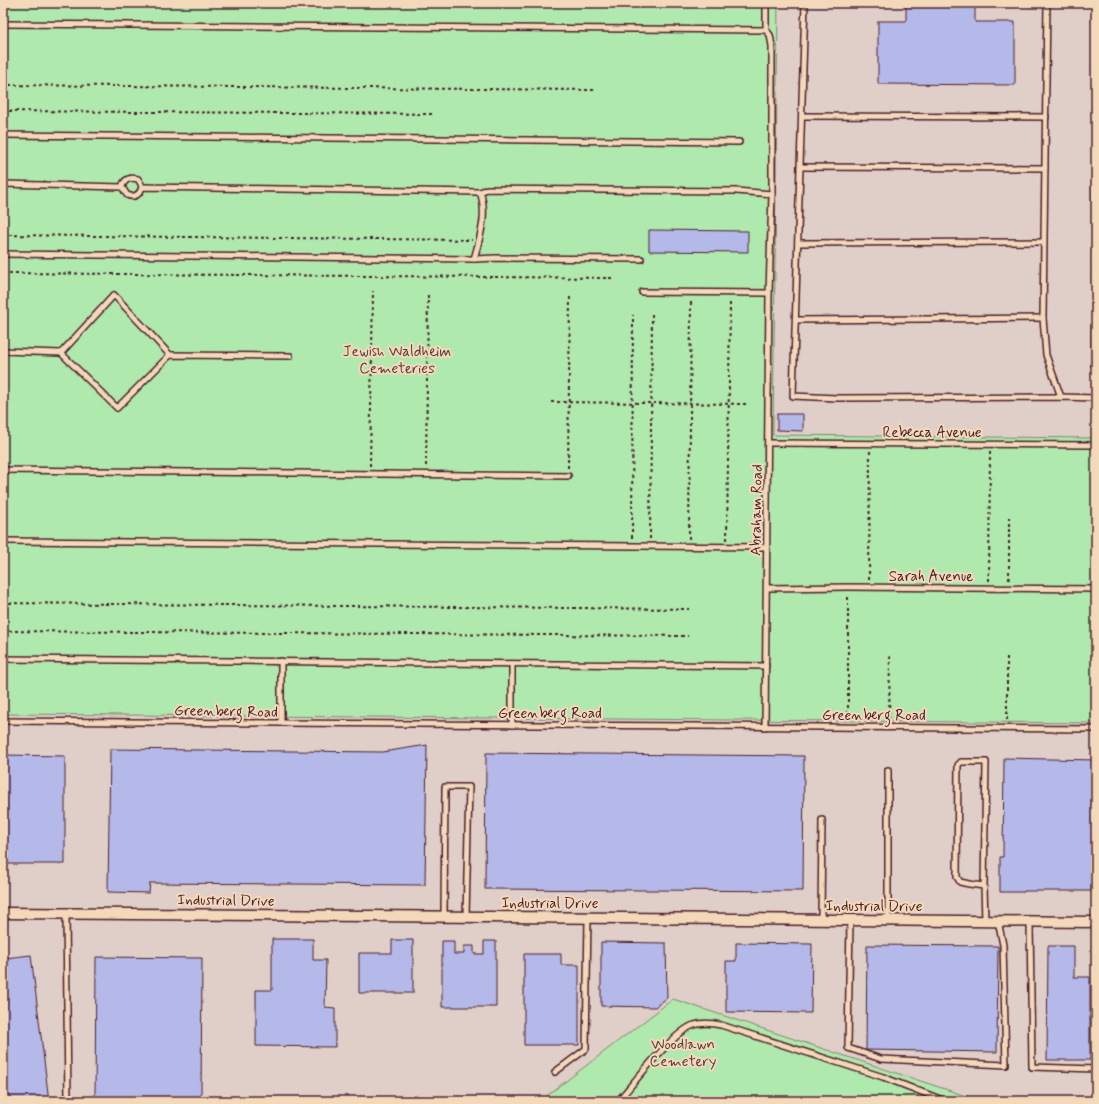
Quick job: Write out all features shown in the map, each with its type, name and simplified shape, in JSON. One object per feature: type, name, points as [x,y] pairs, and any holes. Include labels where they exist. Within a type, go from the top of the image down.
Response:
[{"type":"street","name":"Industrial Drive","points":[[3,913],[1096,922]]},
{"type":"lane","name":"Abraham Road","points":[[765,727],[769,443],[769,293],[772,194],[772,46],[770,35],[766,30],[766,3]]},
{"type":"lane","points":[[805,3],[793,396],[838,398],[1096,398]]},
{"type":"lane","points":[[1047,3],[1043,318],[1046,355],[1061,397]]},
{"type":"lane","points":[[3,24],[766,30]]},
{"type":"lane","points":[[802,116],[1046,117]]},
{"type":"lane","points":[[3,135],[739,142]]},
{"type":"lane","points":[[800,167],[1045,168]]},
{"type":"lane","points":[[131,178],[138,179],[142,187],[140,193],[136,196],[132,196],[127,195],[122,187],[124,181],[131,178]]},
{"type":"lane","points":[[3,184],[122,187]]},
{"type":"lane","points":[[142,187],[480,192],[487,189],[736,191],[772,194]]},
{"type":"lane","points":[[474,259],[484,209],[480,192]]},
{"type":"lane","points":[[798,243],[1044,242]]},
{"type":"lane","points":[[3,254],[474,259],[641,259]]},
{"type":"lane","points":[[642,292],[769,293]]},
{"type":"lane","points":[[61,353],[114,295],[170,355]]},
{"type":"lane","points":[[796,320],[1043,318]]},
{"type":"lane","points":[[3,352],[61,353],[117,408],[170,355],[290,356]]},
{"type":"lane","name":"Rebecca Avenue","points":[[769,443],[1096,445]]},
{"type":"lane","points":[[3,470],[568,476]]},
{"type":"lane","points":[[3,541],[768,547]]},
{"type":"lane","name":"Sarah Avenue","points":[[767,588],[1096,588]]},
{"type":"lane","points":[[3,659],[766,666]]},
{"type":"lane","points":[[281,662],[281,723]]},
{"type":"lane","points":[[512,664],[512,725]]},
{"type":"lane","name":"Greenberg Road","points":[[3,721],[1096,729]]},
{"type":"lane","points":[[984,886],[960,882],[957,876],[958,765],[961,762],[986,762],[984,886],[986,921]]},
{"type":"lane","points":[[888,770],[888,921]]},
{"type":"lane","points":[[444,917],[445,787],[468,787],[466,917]]},
{"type":"lane","points":[[821,920],[822,820]]},
{"type":"lane","points":[[66,914],[68,1101]]},
{"type":"lane","points":[[554,1072],[586,1049],[588,918]]},
{"type":"lane","points":[[850,920],[848,1048],[881,1059],[1006,1064],[1003,945],[998,922]]},
{"type":"lane","points":[[1030,922],[1032,1067],[1096,1069]]},
{"type":"lane","points":[[618,1101],[679,1034],[693,1025],[711,1023],[883,1077],[945,1101]]},
{"type":"path","points":[[3,85],[596,90]]},
{"type":"path","points":[[3,111],[434,114]]},
{"type":"path","points":[[3,235],[479,240]]},
{"type":"path","points":[[3,273],[612,278]]},
{"type":"path","points":[[370,474],[373,291]]},
{"type":"path","points":[[689,547],[691,292]]},
{"type":"path","points":[[426,474],[428,294]]},
{"type":"path","points":[[568,476],[570,296]]},
{"type":"path","points":[[727,547],[730,302]]},
{"type":"path","points":[[650,546],[652,314]]},
{"type":"path","points":[[631,546],[634,315]]},
{"type":"path","points":[[551,402],[747,404]]},
{"type":"path","points":[[870,587],[869,558],[871,443]]},
{"type":"path","points":[[988,588],[990,444]]},
{"type":"path","points":[[1007,588],[1009,584],[1009,514]]},
{"type":"path","points":[[848,587],[848,727]]},
{"type":"path","points":[[3,603],[689,609]]},
{"type":"path","points":[[3,630],[688,636]]},
{"type":"path","points":[[889,728],[890,655]]},
{"type":"path","points":[[1007,655],[1007,729]]},
{"type":"shaded area","points":[[778,3],[1096,3],[1096,438],[773,435]]},
{"type":"shaded area","points":[[3,714],[1096,723],[1096,1101],[981,1101],[673,999],[540,1101],[3,1101]]},
{"type":"green space","name":"Jewish Waldheim Cemeteries","points":[[3,3],[778,3],[773,435],[1096,438],[1096,723],[3,714]]},
{"type":"green space","name":"Woodlawn Cemetery","points":[[673,999],[981,1101],[540,1101]]},
{"type":"building","points":[[906,3],[975,3],[975,22],[1015,22],[1015,85],[878,84],[878,21],[906,21]]},
{"type":"building","points":[[1094,3],[1096,3],[1096,367],[1091,367]]},
{"type":"building","points":[[649,230],[748,231],[748,252],[649,251]]},
{"type":"building","points":[[777,414],[803,414],[803,431],[777,430]]},
{"type":"building","points":[[427,745],[425,885],[150,883],[149,893],[108,892],[110,749],[383,752]]},
{"type":"building","points":[[486,753],[804,756],[803,891],[485,889]]},
{"type":"building","points":[[3,755],[65,756],[65,864],[3,864]]},
{"type":"building","points":[[1004,758],[1096,760],[1096,891],[1000,892],[1000,857],[1003,857]]},
{"type":"building","points":[[272,939],[313,939],[313,960],[326,960],[325,1007],[335,1008],[335,1047],[256,1046],[256,990],[272,990]]},
{"type":"building","points":[[392,940],[413,940],[413,993],[359,993],[359,953],[392,953]]},
{"type":"building","points":[[442,941],[454,941],[454,954],[464,954],[464,946],[474,946],[474,954],[484,954],[484,941],[496,941],[496,1007],[442,1007]]},
{"type":"building","points":[[601,942],[666,943],[667,998],[655,1007],[601,1006]]},
{"type":"building","points":[[736,943],[812,944],[811,1013],[726,1012],[726,961],[736,961]]},
{"type":"building","points":[[867,945],[998,946],[997,1052],[866,1050]]},
{"type":"building","points":[[1048,946],[1074,946],[1074,977],[1090,977],[1090,1060],[1047,1060]]},
{"type":"building","points":[[3,953],[5,953],[5,958],[31,955],[49,1101],[3,1101]]},
{"type":"building","points":[[524,954],[561,954],[561,965],[579,965],[579,1045],[524,1045]]},
{"type":"building","points":[[96,957],[202,958],[201,1101],[95,1101]]}]
